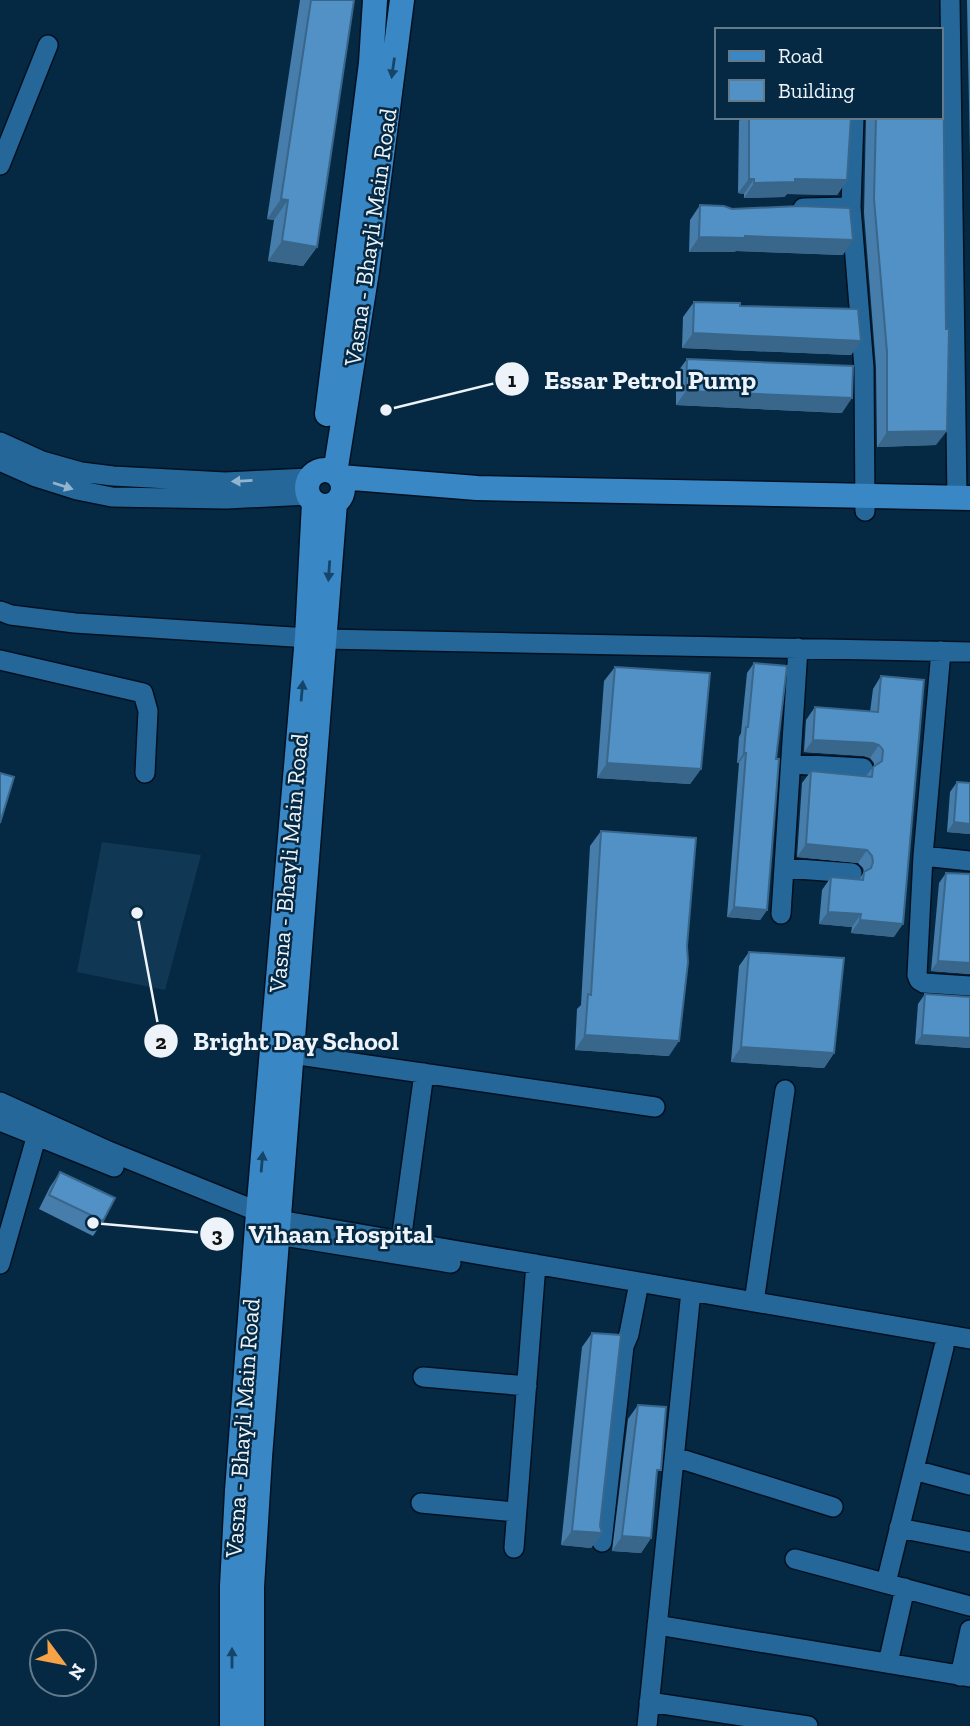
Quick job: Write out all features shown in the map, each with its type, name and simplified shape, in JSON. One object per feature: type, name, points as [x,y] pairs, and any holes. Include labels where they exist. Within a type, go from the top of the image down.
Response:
[{"type":"main road","name":"Vasna - Bhayli Main Road","points":[[252,1726],[253,1587],[268,1223],[292,1054],[326,487],[371,63],[375,0]]},
{"type":"main road","name":"Vasna - Bhayli Main Road","points":[[326,487],[367,271],[402,0]]},
{"type":"main road","points":[[326,487],[477,488],[865,503],[966,503]]},
{"type":"main road","name":"Vasna - Bhayli Main Road","points":[[232,1726],[232,1586],[268,1223],[316,638]]},
{"type":"street","points":[[950,0],[966,503]]},
{"type":"street","points":[[0,165],[48,45]]},
{"type":"street","points":[[854,119],[851,207],[865,503]]},
{"type":"street","points":[[786,209],[851,207]]},
{"type":"street","points":[[0,442],[42,461],[81,472],[113,477],[326,487]]},
{"type":"street","points":[[0,461],[36,477],[112,497],[226,499],[326,487]]},
{"type":"street","points":[[0,611],[11,615],[75,623],[316,638],[970,652]]},
{"type":"street","points":[[780,914],[798,648]]},
{"type":"street","points":[[941,651],[923,856],[917,975],[919,981],[924,983],[970,986]]},
{"type":"street","points":[[0,660],[143,693],[148,711],[145,773]]},
{"type":"street","points":[[791,764],[863,768]]},
{"type":"street","points":[[923,856],[970,861]]},
{"type":"street","points":[[783,868],[852,873]]},
{"type":"street","points":[[292,1054],[655,1107]]},
{"type":"street","points":[[401,1241],[424,1073]]},
{"type":"street","points":[[754,1302],[785,1090]]},
{"type":"street","points":[[0,1102],[39,1128],[268,1223],[691,1296],[970,1352]]},
{"type":"street","points":[[0,1121],[39,1128]]},
{"type":"street","points":[[0,1264],[39,1128]]},
{"type":"street","points":[[268,1223],[401,1241],[632,1292],[754,1302],[970,1339]]},
{"type":"street","points":[[514,1548],[536,1270]]},
{"type":"street","points":[[602,1542],[632,1292]]},
{"type":"street","points":[[647,1726],[691,1296]]},
{"type":"street","points":[[886,1583],[944,1347]]},
{"type":"street","points":[[423,1377],[527,1386]]},
{"type":"street","points":[[675,1457],[833,1507]]},
{"type":"street","points":[[914,1470],[970,1485]]},
{"type":"street","points":[[421,1503],[516,1512]]},
{"type":"street","points":[[899,1528],[970,1542]]},
{"type":"street","points":[[795,1559],[970,1606]]},
{"type":"street","points":[[888,1663],[905,1588]]},
{"type":"street","points":[[657,1625],[965,1676],[970,1630]]},
{"type":"street","points":[[649,1702],[752,1722],[808,1726]]},
{"type":"shaded area","points":[[102,842],[201,855],[165,990],[77,972]]},
{"type":"building","points":[[311,0],[354,0],[317,247],[282,241],[288,200],[281,199]]},
{"type":"building","points":[[943,53],[946,329],[949,329],[947,431],[887,432],[887,352],[874,199],[876,119],[942,119]]},
{"type":"building","points":[[749,119],[851,119],[847,180],[795,179],[795,182],[754,183],[754,179],[749,179]]},
{"type":"building","points":[[700,205],[732,209],[799,206],[850,208],[853,240],[699,237]]},
{"type":"building","points":[[694,302],[858,309],[861,341],[693,333]]},
{"type":"building","points":[[687,359],[853,366],[852,398],[686,391]]},
{"type":"building","points":[[754,663],[787,666],[776,759],[779,759],[767,910],[734,907],[746,727]]},
{"type":"building","points":[[615,667],[710,673],[701,769],[607,763]]},
{"type":"building","points":[[881,676],[924,680],[903,924],[860,920],[861,914],[828,912],[831,877],[863,880],[864,872],[871,868],[872,856],[867,850],[806,844],[811,771],[872,777],[873,767],[882,761],[883,750],[873,743],[813,740],[815,707],[878,712]]},
{"type":"building","points":[[0,773],[14,777],[0,823]]},
{"type":"building","points":[[957,782],[970,783],[970,824],[954,822]]},
{"type":"building","points":[[601,831],[696,838],[688,962],[679,1041],[585,1035],[588,994],[591,995]]},
{"type":"building","points":[[946,873],[970,874],[970,963],[938,961]]},
{"type":"building","points":[[749,952],[844,958],[834,1053],[741,1047]]},
{"type":"building","points":[[925,994],[970,997],[970,1038],[922,1035]]},
{"type":"building","points":[[60,1172],[115,1198],[103,1221],[49,1195]]},
{"type":"building","points":[[592,1333],[621,1335],[600,1526],[602,1533],[572,1531]]},
{"type":"building","points":[[638,1405],[666,1407],[661,1470],[657,1470],[651,1538],[622,1536]]},
{"type":"place","name":"Essar Petrol Pump","points":[[386,410]]},
{"type":"place","name":"Bright Day School","points":[[137,913]]},
{"type":"place","name":"Vihaan Hospital","points":[[93,1223]]}]
